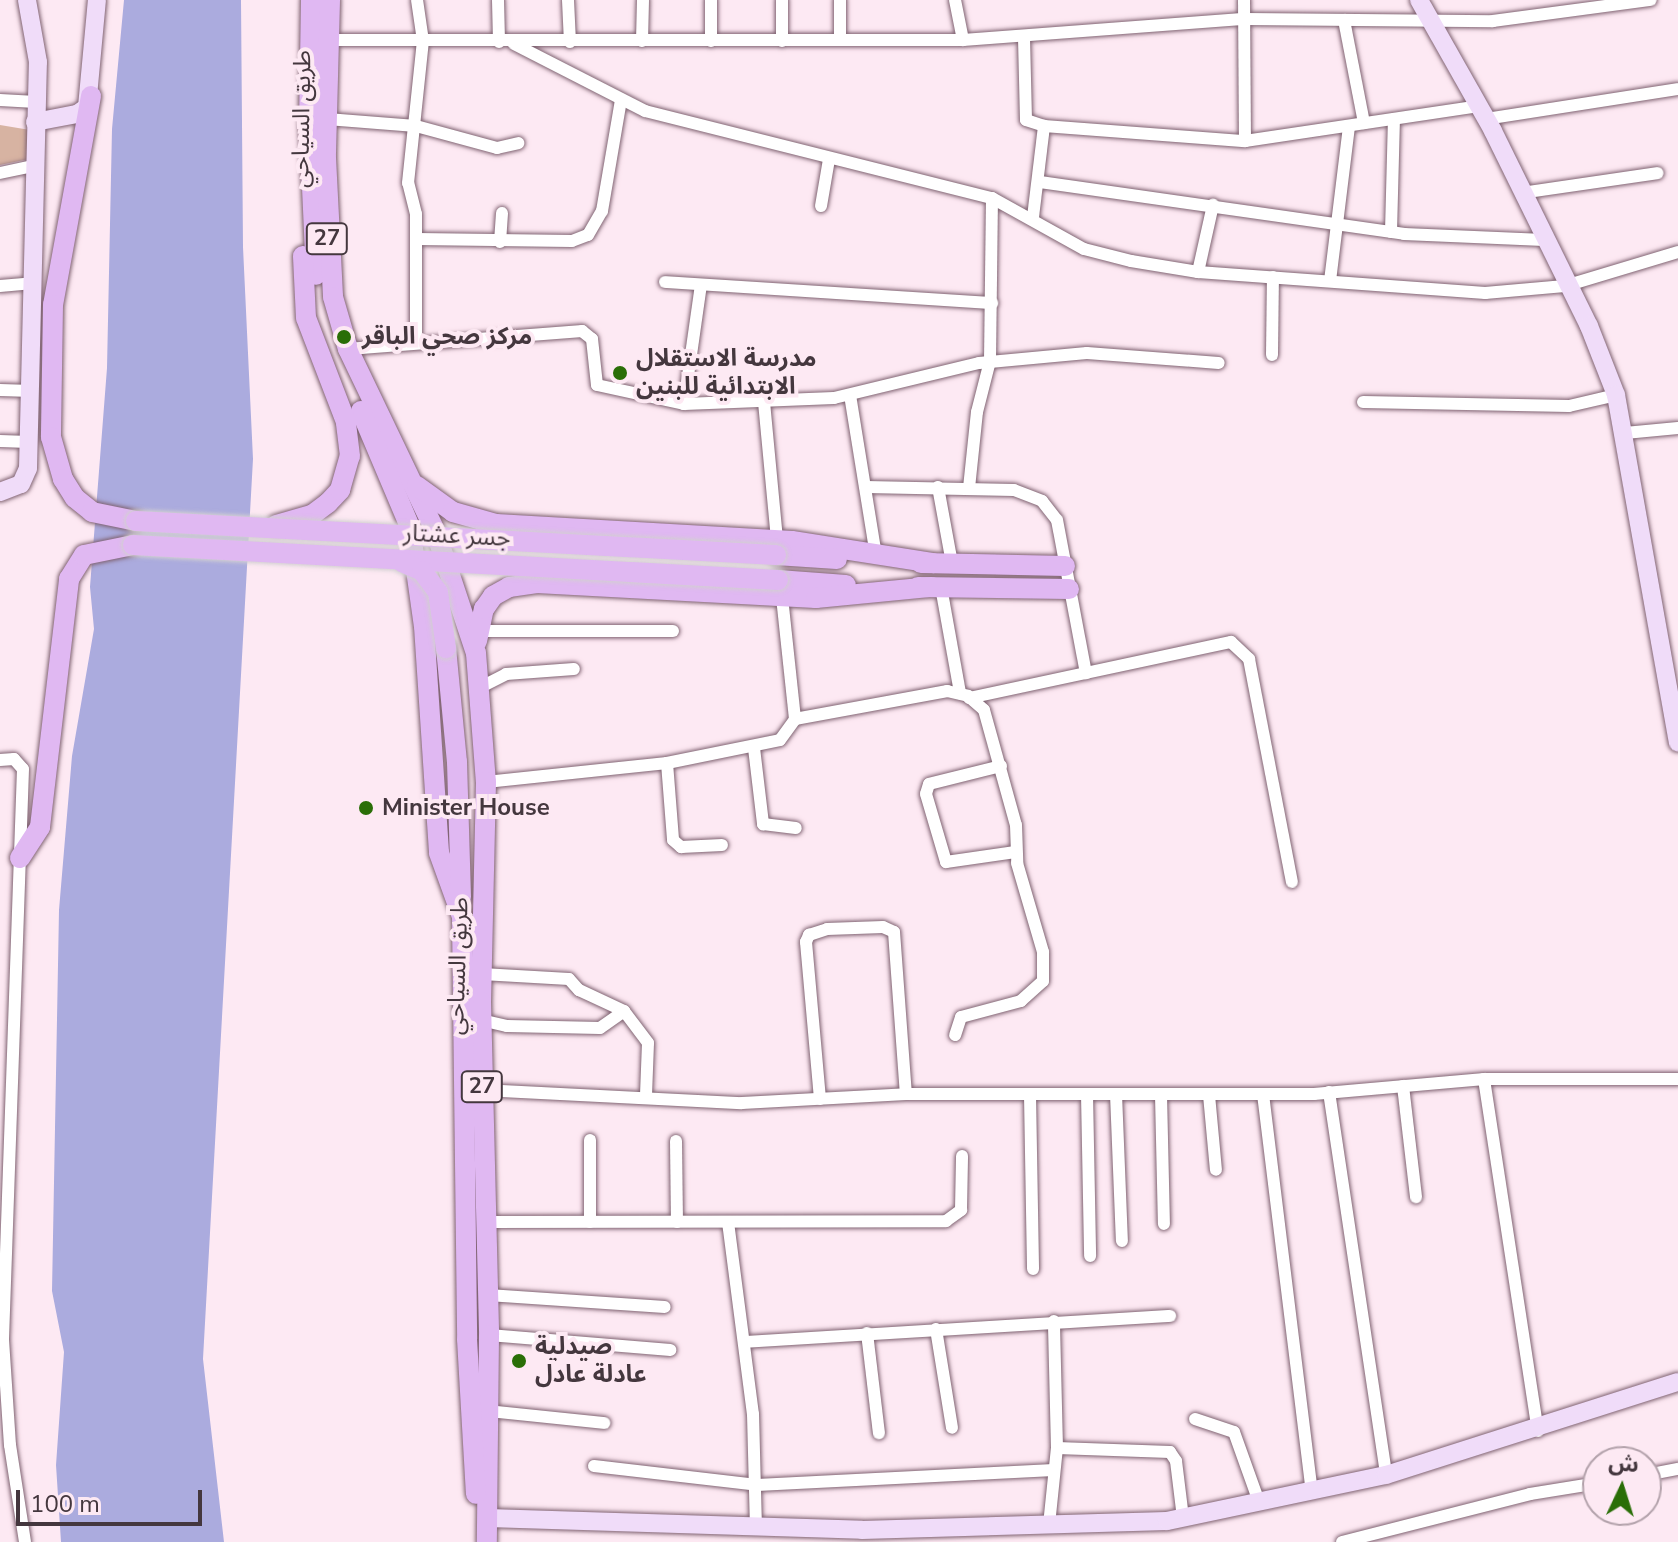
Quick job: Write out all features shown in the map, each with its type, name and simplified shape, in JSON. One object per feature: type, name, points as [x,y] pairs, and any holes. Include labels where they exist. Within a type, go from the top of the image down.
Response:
[{"type":"main road","name":"طريق السياحي","points":[[311,0],[319,39],[327,119],[329,274],[348,349],[436,533],[475,632],[486,782],[481,1020],[489,1335],[487,1542]]},
{"type":"main road","name":"طريق السياحي","points":[[330,0],[309,80],[311,215],[319,301],[359,407],[410,527],[432,720],[439,853],[462,917],[467,1339],[479,1542]]},
{"type":"main road","points":[[248,528],[312,515],[340,490],[348,471],[350,441],[303,294],[309,80]]},
{"type":"main road","name":"جسر عشتار","points":[[91,96],[55,285],[50,412],[56,457],[75,498],[92,512],[136,521],[248,528],[777,548]]},
{"type":"main road","points":[[401,464],[433,501],[496,524],[942,563],[1065,566]]},
{"type":"main road","name":"جسر عشتار","points":[[20,858],[40,827],[65,598],[78,561],[92,551],[133,545],[374,557],[780,589]]},
{"type":"main road","points":[[777,548],[942,563]]},
{"type":"main road","points":[[374,557],[412,564],[432,581],[446,648],[457,762],[462,917]]},
{"type":"main road","points":[[475,632],[493,596],[509,587],[537,583],[780,589],[1069,589]]},
{"type":"street","points":[[0,492],[25,478],[32,391],[32,166],[38,62],[27,0]]},
{"type":"street","points":[[35,122],[84,112],[91,96],[97,0]]},
{"type":"street","points":[[416,342],[417,239],[408,183],[423,41],[417,0]]},
{"type":"street","points":[[498,0],[505,42]]},
{"type":"street","points":[[568,0],[570,42]]},
{"type":"street","points":[[642,41],[643,0]]},
{"type":"street","points":[[711,0],[711,41]]},
{"type":"street","points":[[782,0],[782,41]]},
{"type":"street","points":[[840,0],[840,40]]},
{"type":"street","points":[[955,0],[963,40]]},
{"type":"street","points":[[1244,0],[1245,141]]},
{"type":"street","points":[[1419,0],[1483,113],[1565,286],[1589,326],[1616,395],[1678,743]]},
{"type":"street","points":[[319,39],[505,42],[963,40],[1024,38],[1245,19],[1430,18],[1493,21],[1651,0]]},
{"type":"street","points":[[1344,20],[1364,123]]},
{"type":"street","points":[[1024,38],[1026,120],[1044,126],[1245,141],[1394,119],[1483,113],[1678,89]]},
{"type":"street","points":[[505,42],[621,100],[672,120],[992,198],[1098,254],[1198,272],[1485,293],[1565,286],[1678,252]]},
{"type":"street","points":[[0,100],[36,102]]},
{"type":"street","points":[[417,239],[572,241],[598,226],[621,100]]},
{"type":"street","points":[[327,119],[416,126],[482,146],[518,143]]},
{"type":"street","points":[[1391,232],[1394,119]]},
{"type":"street","points":[[1033,217],[1040,182],[1044,126]]},
{"type":"street","points":[[1330,281],[1333,225],[1349,126]]},
{"type":"street","points":[[821,206],[829,159]]},
{"type":"street","points":[[0,173],[32,166]]},
{"type":"street","points":[[1521,193],[1658,173]]},
{"type":"street","points":[[1040,182],[1391,232],[1544,240]]},
{"type":"street","points":[[969,488],[975,423],[990,361],[992,198]]},
{"type":"street","points":[[1198,272],[1213,205]]},
{"type":"street","points":[[500,242],[502,213]]},
{"type":"street","points":[[1272,355],[1273,277]]},
{"type":"street","points":[[665,282],[992,303]]},
{"type":"street","points":[[0,286],[33,283]]},
{"type":"street","points":[[684,404],[701,285]]},
{"type":"street","points":[[348,349],[582,331],[592,339],[597,385],[684,404],[850,395],[990,361],[1108,353],[1219,363]]},
{"type":"street","points":[[0,390],[32,391]]},
{"type":"street","points":[[850,395],[876,555]]},
{"type":"street","points":[[1363,402],[1569,406],[1616,395]]},
{"type":"street","points":[[764,402],[777,548]]},
{"type":"street","points":[[1625,433],[1678,428]]},
{"type":"street","points":[[0,441],[29,442]]},
{"type":"street","points":[[866,487],[969,488],[1030,493],[1042,501],[1057,520],[1086,673]]},
{"type":"street","points":[[938,487],[942,563]]},
{"type":"street","points":[[936,587],[965,696],[984,710],[1001,766],[1016,825],[1015,852],[1043,952],[1043,981],[1021,1001],[961,1017],[955,1035]]},
{"type":"street","points":[[486,782],[667,763],[754,748],[780,740],[795,719],[780,589]]},
{"type":"street","points":[[475,632],[673,631]]},
{"type":"street","points":[[795,719],[933,693],[965,696],[1086,673],[1220,641],[1242,648],[1249,659],[1292,882]]},
{"type":"street","points":[[479,688],[514,672],[574,669]]},
{"type":"street","points":[[754,748],[763,824],[796,828]]},
{"type":"street","points":[[0,760],[20,763],[20,858],[3,1238],[3,1353],[5,1445],[25,1542]]},
{"type":"street","points":[[667,763],[673,840],[681,847],[722,845]]},
{"type":"street","points":[[1001,766],[933,782],[926,794],[946,862],[1015,852]]},
{"type":"street","points":[[820,1099],[806,942],[809,935],[827,929],[883,927],[894,932],[906,1094]]},
{"type":"street","points":[[482,974],[569,979],[579,990],[624,1011],[648,1043],[646,1096]]},
{"type":"street","points":[[481,1020],[507,1026],[600,1028],[624,1011]]},
{"type":"street","points":[[482,1090],[742,1103],[906,1094],[1209,1095],[1329,1092],[1484,1079],[1678,1079]]},
{"type":"street","points":[[1484,1079],[1538,1431]]},
{"type":"street","points":[[1403,1086],[1416,1197]]},
{"type":"street","points":[[1329,1092],[1386,1475]]},
{"type":"street","points":[[1087,1094],[1090,1256]]},
{"type":"street","points":[[1116,1094],[1122,1241]]},
{"type":"street","points":[[1263,1094],[1312,1491]]},
{"type":"street","points":[[1030,1095],[1033,1269]]},
{"type":"street","points":[[1161,1095],[1164,1224]]},
{"type":"street","points":[[1209,1095],[1216,1170]]},
{"type":"street","points":[[590,1140],[590,1222]]},
{"type":"street","points":[[676,1141],[677,1222]]},
{"type":"street","points":[[485,1222],[954,1219],[962,1203],[962,1156]]},
{"type":"street","points":[[728,1222],[744,1342],[757,1485],[756,1528]]},
{"type":"street","points":[[488,1295],[665,1307]]},
{"type":"street","points":[[744,1342],[1170,1316]]},
{"type":"street","points":[[1049,1525],[1057,1448],[1054,1321]]},
{"type":"street","points":[[936,1329],[952,1428]]},
{"type":"street","points":[[867,1333],[879,1433]]},
{"type":"street","points":[[489,1335],[670,1350]]},
{"type":"street","points":[[488,1518],[756,1528],[1049,1525],[1183,1518],[1386,1475],[1538,1431],[1678,1382]]},
{"type":"street","points":[[488,1411],[604,1423]]},
{"type":"street","points":[[1195,1419],[1234,1432],[1259,1502]]},
{"type":"street","points":[[1057,1448],[1170,1452],[1176,1461],[1183,1518]]},
{"type":"street","points":[[594,1466],[757,1485],[1054,1470]]},
{"type":"street","points":[[1342,1542],[1530,1494],[1582,1486]]},
{"type":"shaded area","points":[[0,125],[30,130],[29,159],[0,165]]},
{"type":"water","points":[[124,0],[241,0],[243,247],[253,459],[203,1359],[224,1542],[61,1542],[56,1465],[64,1352],[52,1291],[59,910],[72,756],[94,629],[90,587],[107,368],[112,129]]},
{"type":"place","name":"مركز صحي الباقر","points":[[344,337]]},
{"type":"place","name":"مدرسة الاستقلال الابتدائية للبنين","points":[[620,373]]},
{"type":"place","name":"Minister House","points":[[366,808]]},
{"type":"place","name":"صيدلية عادلة عادل","points":[[519,1361]]}]
